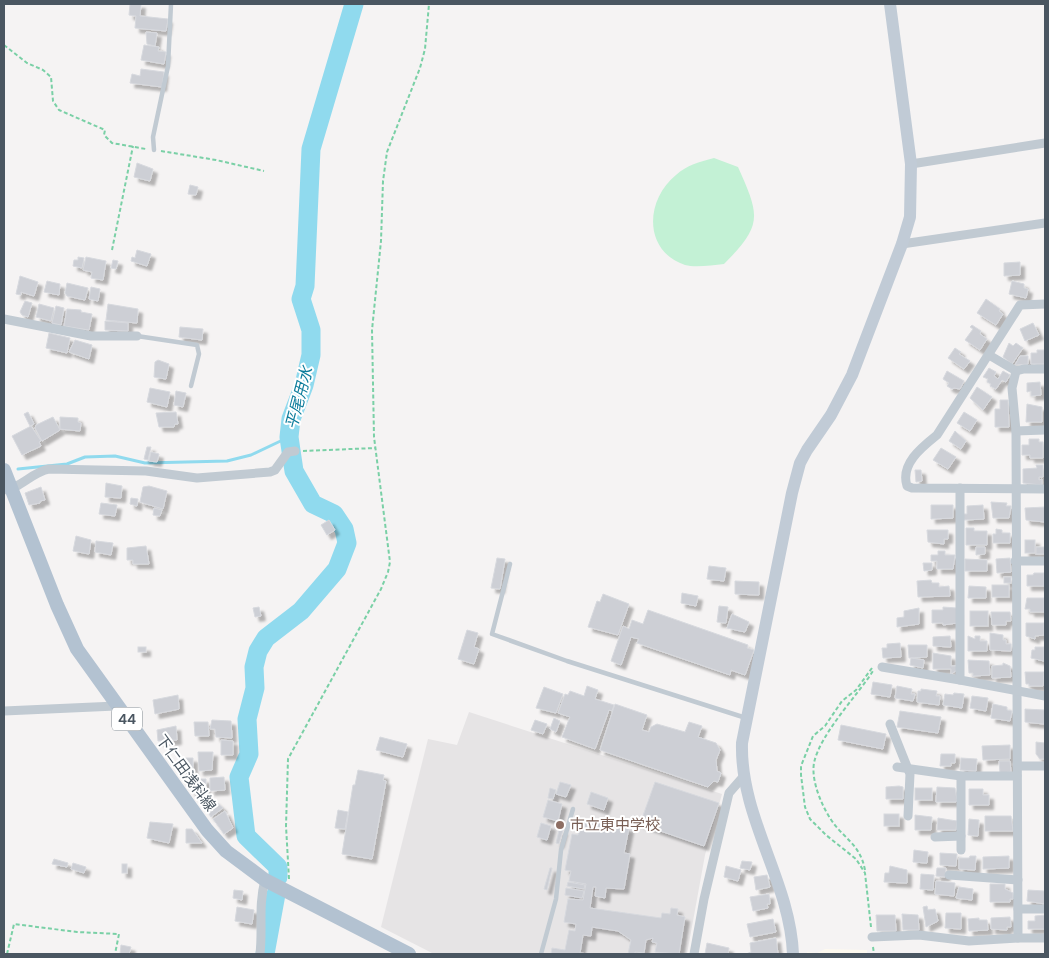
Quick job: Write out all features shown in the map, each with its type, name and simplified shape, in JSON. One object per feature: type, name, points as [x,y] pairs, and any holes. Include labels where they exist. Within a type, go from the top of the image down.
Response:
[{"type":"main road","name":"下仁田浅科線","points":[[4,470],[7,489],[68,631],[90,670],[207,830],[226,850],[265,880],[409,954]]},
{"type":"street","points":[[794,954],[787,912],[753,814],[743,777],[742,743],[792,493],[800,463],[831,415],[852,375],[902,244],[912,200],[912,164],[890,4]]},
{"type":"street","points":[[912,164],[1045,143]]},
{"type":"street","points":[[902,244],[1045,223]]},
{"type":"street","points":[[1045,304],[1020,305],[937,435],[919,449],[906,470],[905,480],[907,486],[912,488],[1045,489]]},
{"type":"street","points":[[4,319],[91,336],[137,336]]},
{"type":"street","points":[[989,355],[1016,371],[1045,369]]},
{"type":"street","points":[[1016,371],[1012,388],[1016,431],[1014,488],[1018,691],[1018,938]]},
{"type":"street","points":[[1016,431],[1045,430]]},
{"type":"street","points":[[7,489],[33,474],[48,469],[146,471],[197,478],[270,472],[275,470],[292,452]]},
{"type":"street","points":[[960,488],[960,680]]},
{"type":"street","points":[[1015,561],[1045,560]]},
{"type":"street","points":[[882,667],[1045,696]]},
{"type":"street","points":[[4,711],[116,706]]},
{"type":"street","points":[[890,724],[908,769],[910,783],[908,816]]},
{"type":"street","points":[[1018,766],[1045,766]]},
{"type":"street","points":[[897,767],[961,776],[1017,776]]},
{"type":"street","points":[[961,776],[961,850]]},
{"type":"street","points":[[694,954],[704,899],[729,793],[743,777]]},
{"type":"street","points":[[934,837],[961,836]]},
{"type":"street","points":[[949,875],[1018,880]]},
{"type":"street","points":[[260,954],[262,930],[260,901],[265,880]]},
{"type":"street","points":[[1018,908],[1045,909]]},
{"type":"street","points":[[872,937],[919,935],[968,941],[1045,938]]},
{"type":"lane","points":[[154,150],[153,137],[168,66],[171,4]]},
{"type":"lane","points":[[137,336],[197,345],[199,354],[191,386]]},
{"type":"lane","points":[[510,564],[492,634],[567,661],[746,718]]},
{"type":"lane","points":[[541,954],[556,899],[561,850],[573,809]]},
{"type":"path","points":[[292,893],[288,871],[286,826],[288,759],[381,589],[388,572],[389,549],[375,448],[372,330],[381,241],[384,166],[392,137],[420,68],[425,48],[429,4]]},
{"type":"path","points":[[4,45],[27,64],[43,70],[51,77],[53,101],[59,110],[105,130],[104,135],[112,143],[216,160],[264,171]]},
{"type":"path","points":[[112,250],[133,146]]},
{"type":"path","points":[[292,452],[375,448]]},
{"type":"path","points":[[865,873],[856,859],[826,835],[810,818],[805,807],[801,766],[813,736],[825,726],[842,701],[856,690],[870,670],[876,666],[882,667]]},
{"type":"path","points":[[874,954],[865,873],[857,848],[830,818],[816,783],[814,763],[822,745],[848,702],[857,695],[873,670],[882,667]]},
{"type":"path","points":[[7,954],[14,924],[77,932],[119,934],[115,954]]},
{"type":"shaded area","name":"市立東中学校","points":[[469,712],[722,794],[705,855],[687,954],[434,954],[381,927],[428,739],[457,745]]},
{"type":"shaded area","points":[[825,949],[867,950],[867,954],[807,954],[807,952],[817,953]]},
{"type":"green space","points":[[714,158],[738,167],[751,197],[754,219],[746,239],[724,264],[685,265],[671,258],[662,249],[656,237],[653,224],[654,211],[658,198],[666,185],[676,175],[689,166]]},
{"type":"building","points":[[130,4],[141,4],[140,16],[168,19],[166,31],[135,28],[136,16],[129,15]]},
{"type":"building","points":[[146,32],[157,33],[155,46],[147,44]]},
{"type":"building","points":[[144,45],[159,47],[158,51],[166,52],[164,64],[141,60]]},
{"type":"building","points":[[141,69],[164,72],[162,87],[130,83],[132,74],[140,76]]},
{"type":"building","points":[[137,163],[153,169],[150,181],[134,177]]},
{"type":"building","points":[[190,185],[198,187],[196,195],[188,194]]},
{"type":"building","points":[[137,250],[151,254],[147,266],[131,261],[132,257],[135,258]]},
{"type":"building","points":[[78,257],[84,258],[82,268],[73,266],[74,260],[78,260]]},
{"type":"building","points":[[86,257],[106,261],[103,280],[91,278],[92,272],[83,270]]},
{"type":"building","points":[[113,260],[118,261],[116,269],[111,268]]},
{"type":"building","points":[[1020,262],[1020,275],[1004,276],[1004,263]]},
{"type":"building","points":[[20,276],[38,282],[34,296],[21,292],[21,295],[16,294]]},
{"type":"building","points":[[47,281],[60,284],[59,295],[44,292]]},
{"type":"building","points":[[1012,281],[1024,284],[1024,288],[1028,289],[1026,298],[1009,294]]},
{"type":"building","points":[[67,283],[88,288],[85,300],[67,296],[65,293]]},
{"type":"building","points":[[91,287],[100,289],[98,301],[89,299]]},
{"type":"building","points":[[986,299],[1000,309],[999,311],[1003,314],[996,325],[977,313]]},
{"type":"building","points":[[25,301],[32,303],[28,317],[20,312]]},
{"type":"building","points":[[39,304],[54,308],[51,321],[36,317]]},
{"type":"building","points":[[108,304],[138,309],[137,323],[106,320]]},
{"type":"building","points":[[56,306],[64,308],[61,325],[52,323]]},
{"type":"building","points":[[67,309],[81,310],[81,312],[92,314],[89,330],[64,326]]},
{"type":"building","points":[[105,321],[128,323],[128,331],[105,330]]},
{"type":"building","points":[[1033,323],[1039,335],[1025,341],[1020,329]]},
{"type":"building","points":[[972,325],[981,331],[980,334],[987,339],[980,350],[965,340],[973,329],[970,327]]},
{"type":"building","points":[[180,327],[203,329],[202,340],[179,337]]},
{"type":"building","points":[[49,333],[70,338],[67,353],[46,348]]},
{"type":"building","points":[[75,340],[92,345],[89,359],[69,352]]},
{"type":"building","points":[[1009,343],[1013,346],[1016,343],[1023,348],[1012,364],[1003,357]]},
{"type":"building","points":[[955,348],[961,352],[959,354],[970,361],[964,369],[948,358]]},
{"type":"building","points":[[1037,350],[1045,350],[1045,364],[1031,364],[1031,353],[1037,353]]},
{"type":"building","points":[[1020,356],[1028,356],[1028,364],[1015,365]]},
{"type":"building","points":[[158,360],[169,364],[166,379],[154,377],[155,362]]},
{"type":"building","points":[[989,368],[996,372],[994,376],[998,379],[1003,371],[1010,375],[1006,382],[1002,380],[996,389],[990,386],[991,384],[987,382],[988,379],[983,377]]},
{"type":"building","points":[[947,371],[964,381],[960,389],[952,389],[947,386],[949,383],[943,379]]},
{"type":"building","points":[[1040,382],[1041,395],[1031,396],[1031,391],[1027,392],[1027,383]]},
{"type":"building","points":[[977,387],[992,397],[983,410],[970,398]]},
{"type":"building","points":[[150,388],[170,392],[167,407],[147,402]]},
{"type":"building","points":[[176,391],[186,393],[183,407],[174,405]]},
{"type":"building","points":[[1000,400],[1008,400],[1009,427],[995,427],[995,409],[1000,409]]},
{"type":"building","points":[[1027,404],[1042,407],[1042,422],[1026,422]]},
{"type":"building","points":[[28,412],[34,424],[30,426],[24,414]]},
{"type":"building","points":[[176,412],[178,424],[175,424],[174,427],[159,427],[156,413]]},
{"type":"building","points":[[964,412],[977,420],[970,431],[957,423]]},
{"type":"building","points":[[53,417],[60,430],[42,441],[35,428],[36,425]]},
{"type":"building","points":[[60,417],[78,418],[78,422],[81,423],[80,431],[60,429]]},
{"type":"building","points":[[31,426],[41,441],[39,442],[41,446],[22,455],[12,436]]},
{"type":"building","points":[[955,431],[966,441],[961,449],[949,441]]},
{"type":"building","points":[[1029,439],[1039,439],[1039,442],[1043,442],[1043,458],[1030,458],[1030,455],[1022,455],[1022,445],[1029,445]]},
{"type":"building","points":[[147,447],[151,447],[148,460],[144,459]]},
{"type":"building","points":[[941,448],[956,457],[948,469],[933,460]]},
{"type":"building","points":[[151,452],[159,454],[157,462],[149,461]]},
{"type":"building","points":[[1036,465],[1043,465],[1043,477],[1039,477],[1039,480],[1042,479],[1042,485],[1023,483],[1023,469],[1037,468]]},
{"type":"building","points":[[915,470],[921,470],[922,481],[916,482]]},
{"type":"building","points":[[106,483],[122,486],[121,498],[105,497]]},
{"type":"building","points":[[149,486],[167,491],[163,509],[140,502],[143,487]]},
{"type":"building","points":[[41,487],[45,500],[29,505],[25,493]]},
{"type":"building","points":[[131,498],[138,499],[137,506],[130,504]]},
{"type":"building","points":[[991,502],[1007,503],[1006,506],[1011,506],[1009,518],[993,518]]},
{"type":"building","points":[[101,503],[117,505],[115,516],[99,514]]},
{"type":"building","points":[[931,505],[953,505],[953,518],[931,519]]},
{"type":"building","points":[[983,505],[984,519],[964,520],[963,514],[967,514],[967,506]]},
{"type":"building","points":[[1045,507],[1045,522],[1026,520],[1025,508]]},
{"type":"building","points":[[154,508],[162,510],[160,516],[153,515]]},
{"type":"building","points":[[329,520],[335,530],[327,535],[321,525]]},
{"type":"building","points":[[966,528],[974,528],[974,531],[987,531],[987,545],[966,545]]},
{"type":"building","points":[[996,529],[1002,530],[1002,533],[1010,533],[1010,543],[993,543],[993,534],[996,534]]},
{"type":"building","points":[[927,530],[948,530],[948,539],[944,539],[944,544],[928,542]]},
{"type":"building","points":[[76,536],[91,540],[89,554],[73,551]]},
{"type":"building","points":[[1025,540],[1035,540],[1035,553],[1025,553]]},
{"type":"building","points":[[96,541],[113,543],[111,555],[95,552]]},
{"type":"building","points":[[146,546],[149,564],[133,564],[133,560],[127,560],[127,548]]},
{"type":"building","points":[[976,547],[985,547],[985,554],[976,555]]},
{"type":"building","points":[[1036,547],[1045,547],[1045,554],[1036,554]]},
{"type":"building","points":[[938,551],[945,551],[945,555],[955,555],[953,569],[937,569],[937,561],[931,561],[931,555],[938,555]]},
{"type":"building","points":[[497,558],[505,559],[500,589],[491,588]]},
{"type":"building","points":[[1010,558],[1011,572],[997,573],[996,559]]},
{"type":"building","points":[[965,559],[987,560],[987,571],[965,571]]},
{"type":"building","points":[[923,563],[932,563],[932,570],[924,571]]},
{"type":"building","points":[[709,566],[726,568],[724,581],[707,579]]},
{"type":"building","points":[[1034,573],[1044,573],[1044,586],[1027,586],[1027,575],[1033,575]]},
{"type":"building","points":[[1004,577],[1011,577],[1011,583],[1004,583]]},
{"type":"building","points":[[931,580],[932,583],[939,583],[939,587],[949,586],[950,596],[918,597],[917,581]]},
{"type":"building","points":[[735,581],[759,582],[759,595],[735,594]]},
{"type":"building","points":[[992,585],[1009,585],[1009,597],[992,597]]},
{"type":"building","points":[[969,586],[986,587],[986,598],[968,598]]},
{"type":"building","points":[[682,593],[698,596],[696,606],[681,603]]},
{"type":"building","points":[[603,594],[629,604],[618,635],[588,627],[597,601],[600,602]]},
{"type":"building","points":[[1027,598],[1044,598],[1044,612],[1030,612],[1030,609],[1025,609]]},
{"type":"building","points":[[719,606],[728,607],[726,623],[717,622]]},
{"type":"building","points":[[259,607],[261,616],[255,617],[253,608]]},
{"type":"building","points":[[943,607],[957,608],[957,623],[943,625],[943,623],[932,623],[932,610],[943,610]]},
{"type":"building","points":[[919,608],[919,624],[897,627],[897,618],[904,617],[904,611]]},
{"type":"building","points":[[648,610],[748,645],[747,648],[754,650],[745,675],[731,670],[730,675],[637,643],[639,639],[631,637],[621,665],[611,661],[623,626],[629,629],[632,620],[643,624]]},
{"type":"building","points":[[970,611],[988,611],[988,626],[970,626]]},
{"type":"building","points":[[991,612],[1010,612],[1011,621],[1006,621],[1006,625],[992,625]]},
{"type":"building","points":[[732,614],[749,622],[745,632],[727,628]]},
{"type":"building","points":[[1026,623],[1044,623],[1044,635],[1035,636],[1035,639],[1026,636]]},
{"type":"building","points":[[467,630],[478,633],[474,647],[479,649],[474,664],[458,659]]},
{"type":"building","points":[[990,633],[1003,635],[1003,640],[1006,640],[1006,644],[1011,644],[1011,651],[990,650]]},
{"type":"building","points":[[950,636],[951,647],[933,646],[933,637]]},
{"type":"building","points":[[968,636],[975,639],[975,636],[980,636],[980,641],[987,641],[987,651],[968,651]]},
{"type":"building","points":[[900,643],[901,657],[883,658],[882,648],[887,648],[887,644]]},
{"type":"building","points":[[908,645],[927,645],[927,657],[909,658]]},
{"type":"building","points":[[138,647],[146,647],[146,652],[138,652]]},
{"type":"building","points":[[1035,647],[1044,647],[1044,661],[1031,658],[1032,650],[1035,650]]},
{"type":"building","points":[[933,653],[951,656],[951,666],[957,666],[957,670],[951,674],[951,669],[933,669]]},
{"type":"building","points":[[911,658],[924,660],[923,668],[910,665]]},
{"type":"building","points":[[968,660],[989,661],[990,675],[973,676],[973,673],[969,673]]},
{"type":"building","points":[[1003,663],[1010,666],[1011,677],[992,678],[992,666],[1003,665]]},
{"type":"building","points":[[1025,672],[1044,672],[1043,686],[1029,686],[1029,684],[1026,684]]},
{"type":"building","points":[[873,682],[892,685],[890,697],[871,694]]},
{"type":"building","points":[[587,686],[598,690],[595,699],[614,705],[612,711],[609,710],[595,749],[562,737],[570,717],[558,713],[565,694],[568,695],[570,691],[584,696]]},
{"type":"building","points":[[897,686],[912,689],[911,694],[915,694],[913,701],[895,698]]},
{"type":"building","points":[[544,687],[563,694],[556,713],[536,708]]},
{"type":"building","points":[[921,689],[937,691],[936,696],[940,696],[939,705],[917,702],[918,691],[921,691]]},
{"type":"building","points":[[954,693],[964,694],[962,708],[943,705],[945,694],[953,695]]},
{"type":"building","points":[[178,695],[179,709],[155,714],[153,700]]},
{"type":"building","points":[[972,696],[988,698],[986,711],[970,708]]},
{"type":"building","points":[[615,704],[647,715],[642,730],[649,732],[651,727],[657,724],[685,732],[689,722],[702,726],[698,737],[716,743],[720,750],[716,760],[717,771],[721,773],[718,782],[714,781],[708,787],[600,750]]},
{"type":"building","points":[[993,704],[1007,707],[1007,710],[1012,711],[1010,721],[991,718]]},
{"type":"building","points":[[1025,709],[1045,710],[1044,724],[1025,722]]},
{"type":"building","points":[[900,711],[941,717],[938,733],[897,727]]},
{"type":"building","points":[[554,718],[560,721],[556,732],[550,729]]},
{"type":"building","points":[[212,720],[231,721],[232,738],[216,737],[215,729],[210,729]]},
{"type":"building","points":[[535,720],[547,724],[543,734],[531,730]]},
{"type":"building","points":[[194,722],[208,722],[209,736],[195,736]]},
{"type":"building","points":[[841,725],[886,734],[883,749],[838,740]]},
{"type":"building","points":[[176,726],[177,740],[158,741],[157,730]]},
{"type":"building","points":[[380,737],[407,744],[403,757],[376,750]]},
{"type":"building","points":[[221,740],[233,741],[233,755],[221,755]]},
{"type":"building","points":[[1036,742],[1045,743],[1045,759],[1040,759],[1036,754]]},
{"type":"building","points":[[1010,745],[1010,759],[983,760],[982,746]]},
{"type":"building","points":[[198,752],[213,752],[212,770],[199,771]]},
{"type":"building","points":[[941,754],[955,754],[955,763],[951,763],[951,766],[940,766]]},
{"type":"building","points":[[179,758],[193,758],[193,772],[179,773]]},
{"type":"building","points":[[961,758],[977,759],[976,771],[960,770]]},
{"type":"building","points":[[999,761],[1010,761],[1011,772],[1000,773]]},
{"type":"building","points":[[358,770],[384,775],[383,780],[386,781],[372,859],[342,854],[353,785],[355,785]]},
{"type":"building","points":[[180,775],[193,775],[193,779],[183,780]]},
{"type":"building","points":[[224,777],[225,790],[210,791],[210,778]]},
{"type":"building","points":[[192,779],[206,779],[206,791],[191,792]]},
{"type":"building","points":[[560,782],[571,785],[566,797],[556,794]]},
{"type":"building","points":[[655,782],[719,803],[704,846],[640,824]]},
{"type":"building","points":[[886,787],[903,787],[903,799],[886,799]]},
{"type":"building","points":[[937,787],[955,788],[956,802],[936,802]]},
{"type":"building","points":[[550,788],[556,790],[553,799],[548,798]]},
{"type":"building","points":[[915,788],[932,788],[932,800],[915,800]]},
{"type":"building","points":[[969,789],[983,789],[983,795],[989,795],[989,805],[969,805]]},
{"type":"building","points":[[591,792],[608,798],[604,810],[587,804]]},
{"type":"building","points":[[214,800],[223,808],[211,817],[204,806]]},
{"type":"building","points":[[548,800],[562,804],[558,821],[543,817]]},
{"type":"building","points":[[338,810],[348,812],[345,829],[335,828]]},
{"type":"building","points":[[225,811],[233,828],[224,834],[213,819]]},
{"type":"building","points":[[884,814],[899,814],[899,826],[884,826]]},
{"type":"building","points":[[915,815],[932,817],[931,830],[915,830]]},
{"type":"building","points":[[985,816],[1011,816],[1013,831],[985,831]]},
{"type":"building","points":[[938,818],[957,821],[956,830],[937,830]]},
{"type":"building","points":[[581,819],[629,828],[624,853],[630,854],[624,889],[606,888],[605,898],[595,896],[596,887],[593,887],[590,908],[661,918],[662,913],[670,914],[671,908],[678,909],[677,915],[685,917],[679,954],[655,952],[657,943],[652,942],[653,938],[646,940],[644,953],[635,952],[635,954],[628,954],[631,940],[618,931],[592,927],[591,936],[583,935],[580,953],[588,954],[551,954],[552,948],[565,950],[569,930],[575,931],[576,924],[564,922],[568,899],[583,900],[586,884],[569,881],[571,871],[565,870],[572,834],[578,835]]},
{"type":"building","points":[[969,819],[979,820],[978,836],[968,835]]},
{"type":"building","points":[[150,822],[173,824],[169,843],[147,838]]},
{"type":"building","points":[[541,823],[551,826],[547,840],[537,837]]},
{"type":"building","points":[[186,829],[192,829],[202,843],[186,843]]},
{"type":"building","points":[[559,830],[563,830],[559,844],[556,843]]},
{"type":"building","points":[[914,850],[928,852],[927,863],[913,862]]},
{"type":"building","points":[[940,853],[957,854],[956,866],[940,865]]},
{"type":"building","points":[[970,856],[976,856],[975,870],[959,869],[959,858],[969,858]]},
{"type":"building","points":[[1009,856],[1009,868],[983,869],[983,857]]},
{"type":"building","points":[[54,859],[68,863],[67,867],[52,864]]},
{"type":"building","points":[[742,861],[752,862],[750,870],[740,868]]},
{"type":"building","points":[[73,863],[86,867],[84,873],[71,869]]},
{"type":"building","points":[[122,864],[127,864],[127,873],[122,873]]},
{"type":"building","points":[[726,866],[741,870],[738,881],[724,877]]},
{"type":"building","points":[[890,866],[907,870],[907,883],[884,882],[885,873],[889,873]]},
{"type":"building","points":[[550,868],[552,868],[547,890],[544,889]]},
{"type":"building","points":[[937,868],[946,868],[945,877],[936,876]]},
{"type":"building","points":[[921,874],[934,875],[933,890],[920,889]]},
{"type":"building","points":[[767,875],[770,887],[756,890],[754,877]]},
{"type":"building","points":[[936,881],[955,883],[954,896],[935,894]]},
{"type":"building","points":[[568,882],[585,885],[584,889],[567,886]]},
{"type":"building","points":[[990,884],[1005,884],[1005,889],[1013,893],[1013,899],[1010,899],[1010,902],[990,902]]},
{"type":"building","points":[[959,887],[973,889],[972,900],[956,898]]},
{"type":"building","points":[[566,888],[584,891],[582,898],[565,895]]},
{"type":"building","points":[[234,890],[243,891],[242,900],[233,898]]},
{"type":"building","points":[[1028,890],[1045,891],[1045,904],[1027,901]]},
{"type":"building","points":[[769,894],[770,904],[767,904],[768,908],[753,911],[750,897]]},
{"type":"building","points":[[927,906],[928,910],[935,909],[938,921],[926,927],[923,907]]},
{"type":"building","points":[[237,907],[254,910],[252,924],[235,921]]},
{"type":"building","points":[[946,913],[961,913],[961,929],[945,928]]},
{"type":"building","points":[[902,914],[918,915],[919,930],[903,930]]},
{"type":"building","points":[[876,915],[895,915],[896,931],[877,931]]},
{"type":"building","points":[[1045,915],[1045,929],[1028,929],[1028,921],[1035,921],[1035,916]]},
{"type":"building","points":[[1010,917],[1011,927],[1007,927],[1007,930],[991,929],[991,918]]},
{"type":"building","points":[[979,918],[979,920],[987,920],[988,930],[969,931],[968,919]]},
{"type":"building","points":[[773,919],[776,932],[750,937],[747,924]]},
{"type":"building","points":[[776,938],[778,954],[746,954],[751,952],[750,943]]},
{"type":"building","points":[[707,943],[729,948],[728,954],[705,954]]},
{"type":"building","points":[[121,945],[131,947],[129,954],[120,954]]},
{"type":"waterway","name":"平尾用水","points":[[278,877],[278,867],[246,836],[239,777],[249,754],[247,719],[255,688],[254,667],[258,651],[266,638],[301,611],[337,569],[347,543],[344,529],[334,514],[313,504],[294,471],[289,437],[291,419],[304,385],[311,355],[311,330],[301,299],[305,286],[311,149],[354,4]]},
{"type":"waterway","points":[[18,469],[67,464],[85,457],[115,456],[145,463],[227,461],[251,455],[289,437]]},
{"type":"waterway","name":"平尾用水","points":[[265,954],[276,894]]},
{"type":"place","name":"市立東中学校","points":[[560,825]]}]
